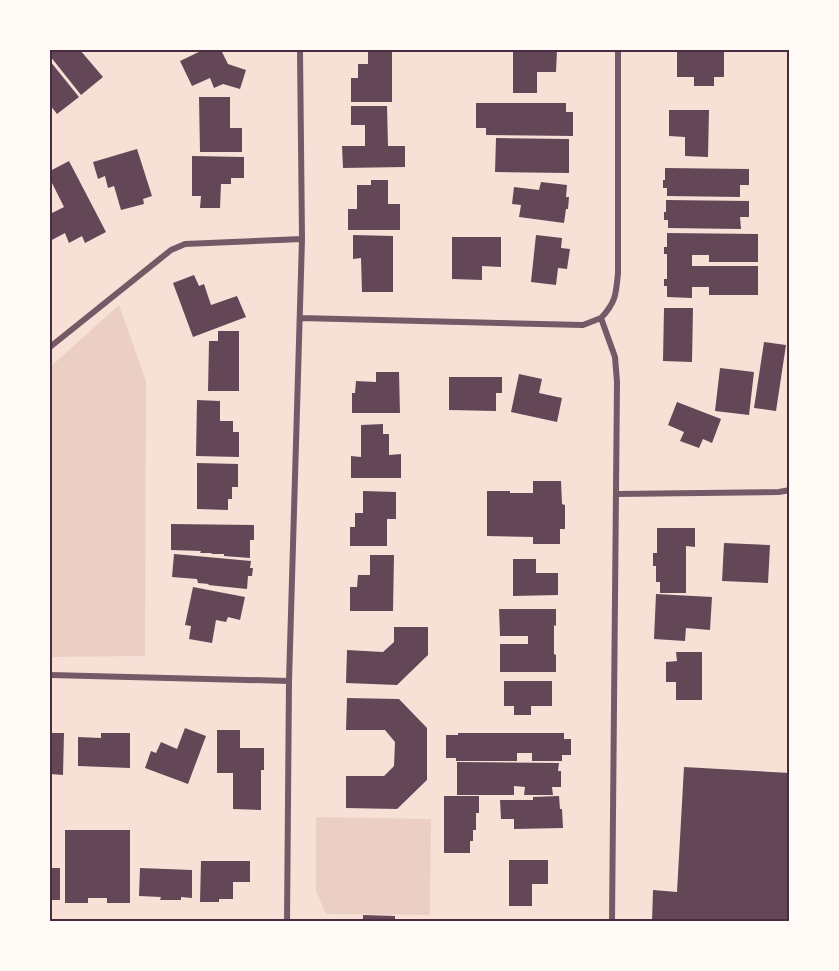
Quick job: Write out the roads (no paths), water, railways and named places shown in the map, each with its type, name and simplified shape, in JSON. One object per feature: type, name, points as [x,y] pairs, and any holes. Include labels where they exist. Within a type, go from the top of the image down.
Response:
[{"type":"street","points":[[287,921],[289,681],[302,239],[300,50]]},
{"type":"street","points":[[300,318],[583,325],[602,318],[611,308],[616,295],[618,273],[618,50]]},
{"type":"street","points":[[50,346],[171,250],[185,244],[302,239]]},
{"type":"street","points":[[602,318],[615,357],[617,382],[612,921]]},
{"type":"street","points":[[616,494],[789,490]]},
{"type":"street","points":[[50,675],[289,681]]}]
